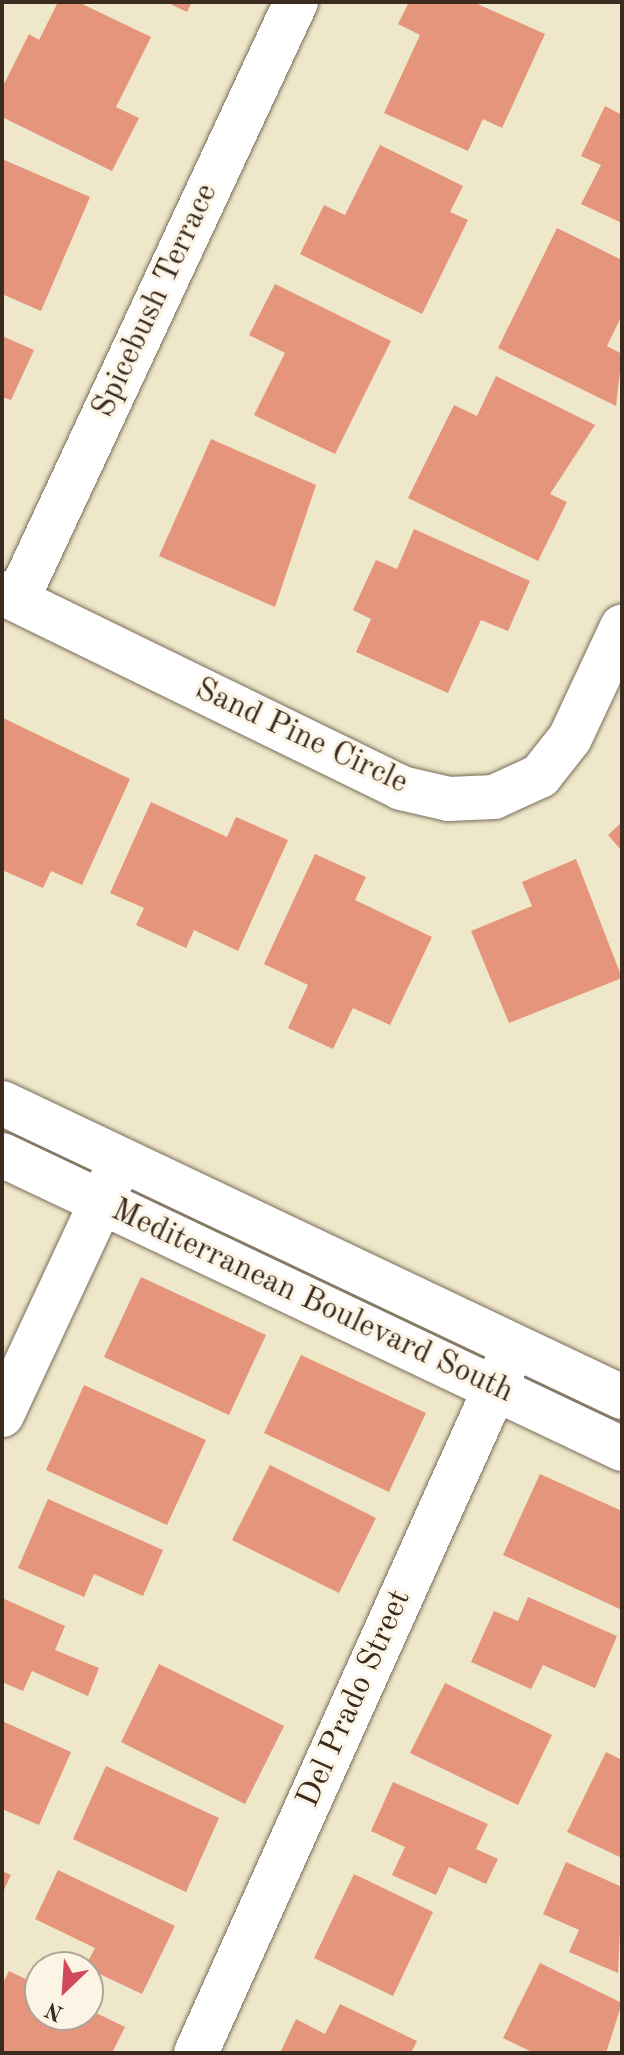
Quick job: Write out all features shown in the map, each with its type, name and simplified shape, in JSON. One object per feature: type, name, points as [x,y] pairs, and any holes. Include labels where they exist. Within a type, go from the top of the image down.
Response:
[{"type":"street","name":"Spicebush Terrace","points":[[9,596],[296,2]]},
{"type":"street","name":"Sand Pine Circle","points":[[9,596],[401,788],[449,799],[494,797],[540,776],[570,738],[622,627]]},
{"type":"street","name":"Mediterranean Boulevard South","points":[[2,1103],[622,1397]]},
{"type":"street","name":"Mediterranean Boulevard South","points":[[2,1155],[622,1449]]},
{"type":"street","points":[[2,1415],[121,1160]]},
{"type":"street","name":"Del Prado Street","points":[[196,2053],[514,1346]]},
{"type":"building","points":[[58,2],[78,2],[151,37],[116,107],[139,118],[112,171],[2,117],[2,88],[29,34],[39,40]]},
{"type":"building","points":[[166,2],[192,2],[187,12]]},
{"type":"building","points":[[409,2],[473,2],[545,34],[502,128],[483,119],[468,151],[384,113],[420,35],[398,24]]},
{"type":"building","points":[[605,106],[622,115],[622,223],[581,204],[601,165],[581,156]]},
{"type":"building","points":[[380,145],[463,186],[450,212],[468,220],[422,314],[300,254],[324,205],[345,215]]},
{"type":"building","points":[[2,159],[90,197],[41,311],[2,294]]},
{"type":"building","points":[[557,228],[622,260],[622,315],[607,346],[622,354],[616,406],[498,348]]},
{"type":"building","points":[[275,284],[391,341],[335,454],[254,415],[285,353],[249,335]]},
{"type":"building","points":[[2,336],[34,350],[11,400],[2,397]]},
{"type":"building","points":[[496,376],[595,425],[550,494],[567,502],[538,561],[408,498],[454,405],[477,416]]},
{"type":"building","points":[[211,439],[316,485],[275,607],[159,556]]},
{"type":"building","points":[[414,529],[530,581],[508,631],[481,620],[448,693],[356,652],[371,619],[353,610],[376,560],[397,569]]},
{"type":"building","points":[[3,718],[130,779],[82,885],[51,871],[43,888],[2,870]]},
{"type":"building","points":[[151,802],[227,837],[236,817],[288,840],[238,951],[194,930],[186,948],[136,925],[144,908],[110,893]]},
{"type":"building","points":[[622,822],[622,851],[608,835]]},
{"type":"building","points":[[315,854],[366,877],[355,900],[432,937],[390,1025],[353,1008],[333,1049],[288,1028],[308,985],[264,964]]},
{"type":"building","points":[[576,859],[622,978],[509,1023],[471,931],[532,906],[522,882]]},
{"type":"building","points":[[141,1277],[266,1335],[229,1415],[104,1357]]},
{"type":"building","points":[[301,1355],[426,1413],[389,1492],[264,1433]]},
{"type":"building","points":[[84,1385],[206,1440],[167,1525],[46,1470]]},
{"type":"building","points":[[270,1465],[376,1518],[339,1593],[232,1540]]},
{"type":"building","points":[[540,1474],[622,1511],[622,1610],[503,1555]]},
{"type":"building","points":[[48,1499],[163,1550],[143,1596],[94,1574],[84,1597],[18,1568]]},
{"type":"building","points":[[528,1597],[617,1636],[595,1688],[543,1665],[531,1689],[471,1662],[494,1611],[518,1621]]},
{"type":"building","points":[[2,1598],[65,1626],[55,1650],[99,1668],[88,1696],[32,1671],[23,1691],[2,1682]]},
{"type":"building","points":[[159,1664],[284,1726],[245,1804],[121,1742]]},
{"type":"building","points":[[445,1683],[552,1735],[518,1805],[410,1753]]},
{"type":"building","points":[[2,1721],[71,1752],[39,1825],[2,1809]]},
{"type":"building","points":[[606,1752],[622,1760],[622,1858],[567,1832]]},
{"type":"building","points":[[106,1766],[219,1818],[186,1892],[73,1839]]},
{"type":"building","points":[[393,1782],[488,1824],[476,1849],[498,1859],[486,1884],[449,1867],[436,1895],[392,1875],[405,1847],[371,1831]]},
{"type":"building","points":[[566,1862],[622,1887],[618,1973],[569,1952],[579,1930],[543,1914]]},
{"type":"building","points":[[58,1870],[175,1926],[142,1994],[104,1976],[104,1951],[93,1951],[95,1948],[35,1919]]},
{"type":"building","points":[[2,1871],[11,1875],[2,1894]]},
{"type":"building","points":[[354,1874],[433,1912],[393,1996],[314,1958]]},
{"type":"building","points":[[540,1963],[622,2003],[606,2053],[534,2053],[503,2038]]},
{"type":"building","points":[[9,1971],[24,1978],[24,2031],[104,2031],[104,2017],[125,2027],[112,2053],[2,2053],[2,1985]]},
{"type":"building","points":[[340,2004],[417,2041],[411,2053],[280,2053],[296,2019],[325,2034]]}]
